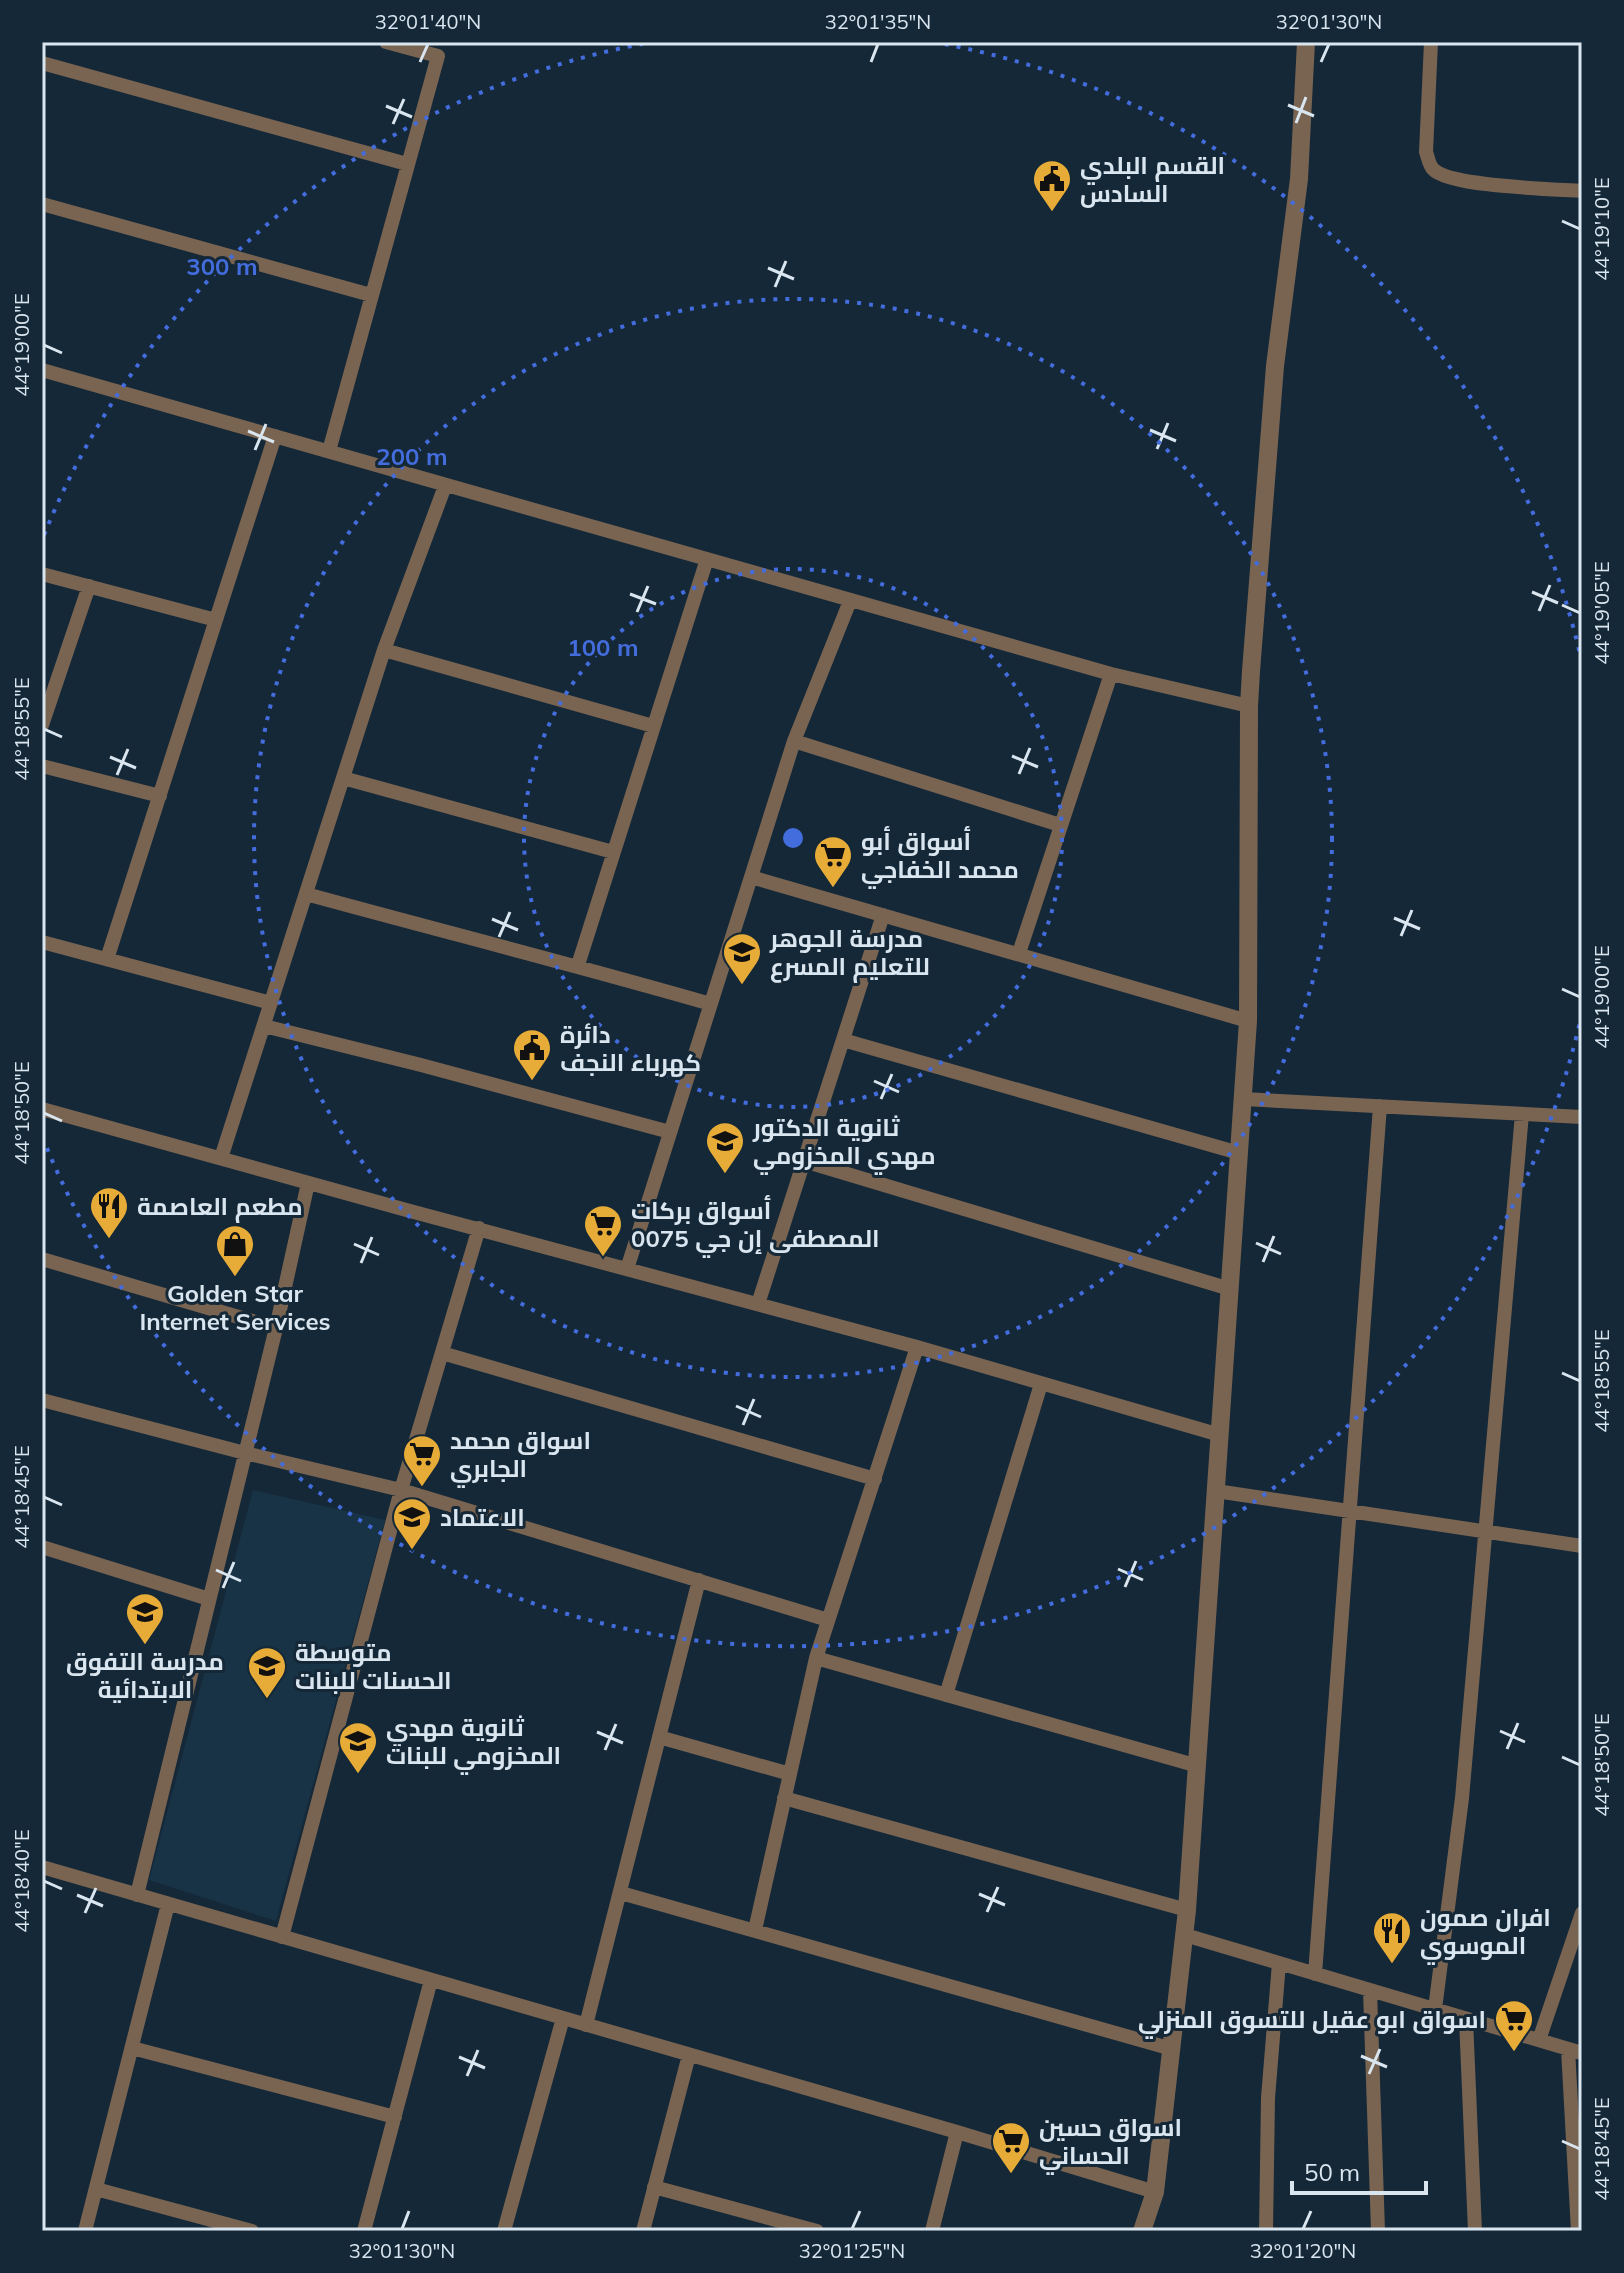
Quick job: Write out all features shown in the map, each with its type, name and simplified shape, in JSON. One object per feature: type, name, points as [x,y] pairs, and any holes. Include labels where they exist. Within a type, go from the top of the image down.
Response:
[{"type":"street","points":[[329,451],[438,56],[386,42]]},
{"type":"street","points":[[1142,2231],[1155,2192],[1185,1935],[1198,1766],[1248,1021],[1249,706],[1275,366],[1299,179],[1306,42]]},
{"type":"street","points":[[1431,42],[1426,152],[1432,169],[1446,178],[1469,182],[1582,191]]},
{"type":"street","points":[[42,63],[407,164]]},
{"type":"street","points":[[42,204],[371,295]]},
{"type":"street","points":[[42,370],[1111,674],[1249,706]]},
{"type":"street","points":[[107,959],[275,436]]},
{"type":"street","points":[[221,1158],[384,650],[445,486]]},
{"type":"street","points":[[578,965],[707,559]]},
{"type":"street","points":[[42,574],[216,620]]},
{"type":"street","points":[[42,725],[89,586]]},
{"type":"street","points":[[627,1269],[794,741],[850,601]]},
{"type":"street","points":[[384,650],[653,726]]},
{"type":"street","points":[[1019,953],[1111,674]]},
{"type":"street","points":[[794,741],[1060,825]]},
{"type":"street","points":[[42,766],[160,796]]},
{"type":"street","points":[[343,778],[613,852]]},
{"type":"street","points":[[751,877],[1248,1021]]},
{"type":"street","points":[[306,894],[578,965],[711,1004]]},
{"type":"street","points":[[758,1304],[883,915]]},
{"type":"street","points":[[42,942],[271,1003]]},
{"type":"street","points":[[264,1026],[436,1068],[670,1132]]},
{"type":"street","points":[[843,1040],[1239,1153]]},
{"type":"street","points":[[1243,1099],[1582,1117]]},
{"type":"street","points":[[1315,1974],[1380,1106]]},
{"type":"street","points":[[42,1109],[917,1347],[1220,1435]]},
{"type":"street","points":[[1435,2009],[1462,1798],[1522,1114]]},
{"type":"street","points":[[804,1161],[1230,1289]]},
{"type":"street","points":[[137,1895],[276,1328],[308,1183]]},
{"type":"street","points":[[282,1937],[401,1490],[479,1228]]},
{"type":"street","points":[[42,1259],[276,1328]]},
{"type":"street","points":[[755,1930],[816,1658],[917,1347]]},
{"type":"street","points":[[442,1353],[875,1479]]},
{"type":"street","points":[[946,1695],[1041,1384]]},
{"type":"street","points":[[42,1400],[401,1490],[828,1620]]},
{"type":"street","points":[[1216,1491],[1582,1546]]},
{"type":"street","points":[[42,1547],[209,1599]]},
{"type":"street","points":[[586,2025],[699,1580]]},
{"type":"street","points":[[816,1658],[1198,1766]]},
{"type":"street","points":[[659,1737],[790,1774]]},
{"type":"street","points":[[784,1798],[1187,1910]]},
{"type":"street","points":[[42,1867],[1155,2192]]},
{"type":"street","points":[[621,1893],[1172,2049]]},
{"type":"street","points":[[85,2231],[168,1904]]},
{"type":"street","points":[[1539,2040],[1582,1913]]},
{"type":"street","points":[[1185,1935],[1575,2051],[1578,2231]]},
{"type":"street","points":[[1266,2231],[1268,2098],[1279,1963]]},
{"type":"street","points":[[364,2231],[431,1980]]},
{"type":"street","points":[[1370,1990],[1378,2231]]},
{"type":"street","points":[[504,2231],[563,2018]]},
{"type":"street","points":[[1466,2019],[1475,2231]]},
{"type":"street","points":[[132,2048],[395,2117]]},
{"type":"street","points":[[643,2231],[689,2055]]},
{"type":"street","points":[[932,2231],[957,2132]]},
{"type":"street","points":[[654,2187],[817,2231]]},
{"type":"street","points":[[96,2189],[252,2231]]},
{"type":"shaded area","name":"متوسطة الحسنات للبنات","points":[[253,1490],[385,1520],[276,1921],[149,1880]]},
{"type":"place","name":"القسم البلدي السادس","points":[[1052,213]]},
{"type":"place","name":"أسواق أبو محمد الخفاجي","points":[[833,889]]},
{"type":"place","name":"مدرسة الجوهر للتعليم المسرع","points":[[742,986]]},
{"type":"place","name":"دائرة كهرباء النجف","points":[[532,1082]]},
{"type":"place","name":"ثانوية الدكتور مهدي المخزومي","points":[[725,1175]]},
{"type":"place","name":"مطعم العاصمة","points":[[109,1240]]},
{"type":"place","name":"أسواق بركات المصطفی إن جي 0075","points":[[603,1258]]},
{"type":"place","name":"Golden Star Internet Services","points":[[235,1278]]},
{"type":"place","name":"اسواق محمد الجابري","points":[[422,1488]]},
{"type":"place","name":"الاعتماد","points":[[412,1551]]},
{"type":"place","name":"مدرسة التفوق الابتدائية","points":[[145,1646]]},
{"type":"place","name":"متوسطة الحسنات للبنات","points":[[267,1700]]},
{"type":"place","name":"ثانوية مهدي المخزومي للبنات","points":[[358,1775]]},
{"type":"place","name":"افران صمون الموسوي","points":[[1392,1965]]},
{"type":"place","name":"اسواق ابو عقيل للتسوق المنزلي","points":[[1514,2053]]},
{"type":"place","name":"اسواق حسين الحساني","points":[[1011,2175]]}]
